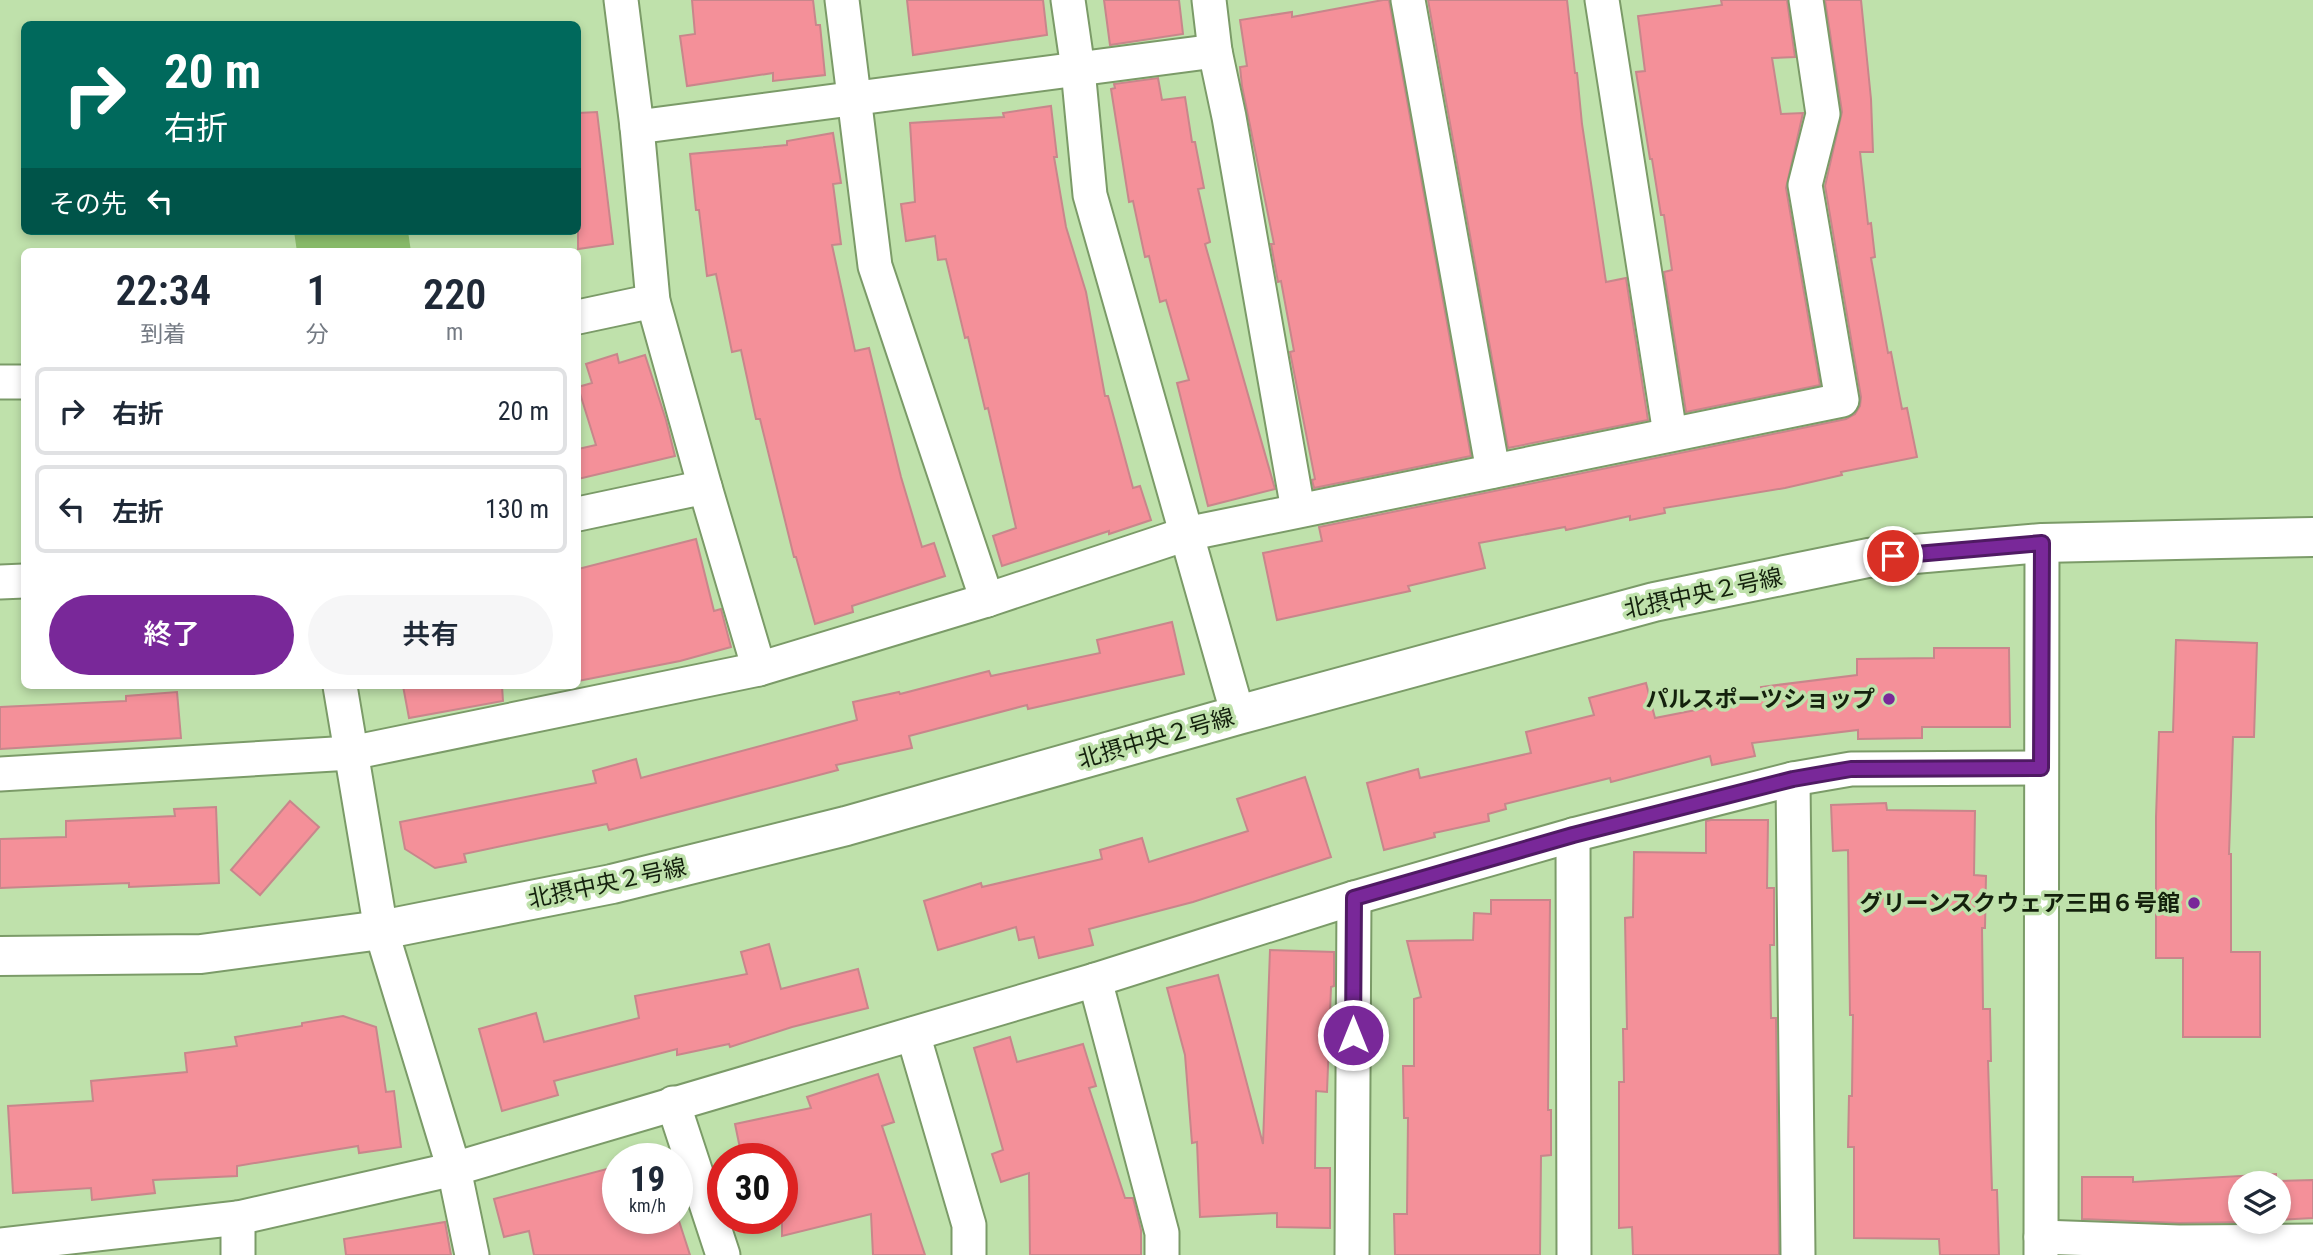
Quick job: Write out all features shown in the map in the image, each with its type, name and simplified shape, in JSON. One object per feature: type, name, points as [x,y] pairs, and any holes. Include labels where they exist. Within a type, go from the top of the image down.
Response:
[{"type":"street","points":[[621,0],[637,127],[653,301],[759,669]]},
{"type":"street","points":[[842,0],[876,265],[987,600]]},
{"type":"street","points":[[1068,0],[1078,69],[1090,195],[1237,715]]},
{"type":"street","points":[[1209,0],[1215,51],[1298,510]]},
{"type":"street","points":[[1408,0],[1493,471]]},
{"type":"street","points":[[1602,0],[1670,434]]},
{"type":"street","points":[[0,774],[351,753],[759,669],[987,600],[1186,534],[1842,400],[1805,185],[1823,114],[1806,0]]},
{"type":"street","points":[[637,127],[1215,51]]},
{"type":"street","points":[[581,316],[653,301]]},
{"type":"street","points":[[0,382],[21,382]]},
{"type":"street","points":[[581,513],[705,487]]},
{"type":"street","name":"北摂中央２号線","points":[[0,956],[201,954],[381,930],[612,884],[846,826],[1237,715],[1654,602],[1868,558],[2042,543],[2313,537]]},
{"type":"street","points":[[2042,543],[2041,1246],[2179,1248],[2313,1241]]},
{"type":"street","points":[[0,582],[21,581]]},
{"type":"street","points":[[340,689],[381,930],[454,1169],[472,1255]]},
{"type":"street","points":[[18,1248],[238,1218],[454,1169],[1095,980],[1354,898],[1573,835],[1793,779],[1851,769],[2041,768]]},
{"type":"street","points":[[1793,779],[1798,1255]]},
{"type":"street","points":[[1573,835],[1574,1255]]},
{"type":"street","points":[[1352,1255],[1354,898]]},
{"type":"street","points":[[1095,980],[1162,1233],[1162,1255]]},
{"type":"street","points":[[913,1034],[969,1225],[969,1255]]},
{"type":"street","points":[[673,1103],[723,1255]]},
{"type":"street","points":[[238,1218],[239,1255]]},
{"type":"green space","points":[[295,235],[409,235],[410,248],[296,248]]},
{"type":"building","points":[[692,0],[813,0],[816,25],[820,25],[825,75],[773,81],[773,73],[687,86],[680,36],[695,34]]},
{"type":"building","points":[[907,0],[1043,0],[1047,35],[913,55]]},
{"type":"building","points":[[1104,0],[1179,0],[1183,34],[1110,45]]},
{"type":"building","points":[[1389,0],[1471,456],[1314,488],[1312,480],[1315,479],[1290,352],[1294,351],[1281,281],[1278,282],[1271,244],[1274,244],[1242,86],[1240,67],[1247,66],[1240,20],[1292,12],[1292,17]]},
{"type":"building","points":[[1428,0],[1567,0],[1582,124],[1606,282],[1626,278],[1648,420],[1508,448]]},
{"type":"building","points":[[1721,0],[1787,0],[1795,57],[1772,58],[1781,114],[1803,113],[1786,188],[1820,385],[1686,412],[1664,272],[1672,270],[1664,215],[1661,215],[1650,159],[1636,72],[1645,71],[1638,16],[1722,5]]},
{"type":"building","points":[[1825,0],[1861,0],[1871,99],[1873,152],[1860,152],[1868,224],[1871,223],[1875,257],[1871,258],[1888,353],[1891,352],[1902,409],[1907,408],[1917,457],[1841,472],[1842,475],[1785,488],[1664,508],[1665,513],[1630,520],[1630,516],[1566,530],[1565,527],[1479,543],[1485,568],[1408,586],[1410,591],[1277,620],[1263,553],[1322,541],[1319,527],[1846,419],[1855,414],[1861,397],[1825,186],[1842,112]]},
{"type":"building","points":[[1158,78],[1162,100],[1185,97],[1192,142],[1195,142],[1204,188],[1198,189],[1210,242],[1205,244],[1275,489],[1208,506],[1177,383],[1189,380],[1166,300],[1160,302],[1149,256],[1145,257],[1133,201],[1129,202],[1111,89],[1115,88],[1114,84]]},
{"type":"building","points":[[1051,106],[1057,157],[1054,157],[1066,227],[1086,292],[1105,396],[1108,396],[1133,488],[1140,486],[1151,520],[1002,566],[993,536],[1016,528],[988,408],[985,409],[946,259],[938,260],[935,236],[906,241],[901,204],[915,202],[910,123],[1004,117],[1003,113]]},
{"type":"building","points":[[597,112],[613,244],[581,249],[578,248],[578,235],[581,235],[581,113]]},
{"type":"building","points":[[833,133],[841,183],[833,184],[841,244],[832,245],[855,351],[869,348],[901,477],[922,547],[934,543],[945,576],[852,606],[853,612],[815,624],[794,557],[760,419],[756,419],[741,350],[732,352],[716,274],[707,276],[690,154],[787,145],[787,141]]},
{"type":"building","points":[[617,354],[619,363],[645,355],[675,456],[581,478],[581,448],[596,445],[581,397],[581,386],[592,383],[586,364]]},
{"type":"building","points":[[696,539],[714,611],[721,609],[731,647],[680,661],[581,680],[581,568]]},
{"type":"building","points":[[1172,622],[1184,674],[1028,709],[1027,705],[909,736],[912,748],[836,765],[838,770],[609,830],[607,824],[464,854],[466,862],[435,868],[405,849],[400,822],[596,783],[593,771],[636,759],[641,778],[857,720],[853,702],[899,692],[900,694],[989,671],[991,676],[1100,653],[1097,640]]},
{"type":"building","points":[[2176,640],[2257,643],[2254,737],[2233,737],[2229,854],[2231,952],[2260,952],[2260,1037],[2183,1037],[2183,958],[2156,958],[2159,732],[2173,732]]},
{"type":"building","points":[[1934,648],[2009,648],[2010,727],[1922,727],[1922,738],[1858,739],[1858,730],[1752,743],[1755,756],[1712,765],[1710,756],[1611,782],[1610,778],[1505,804],[1506,809],[1488,814],[1489,821],[1434,833],[1435,837],[1384,850],[1367,783],[1418,769],[1420,778],[1531,753],[1526,732],[1594,715],[1589,698],[1646,683],[1655,718],[1762,697],[1761,687],[1857,675],[1857,659],[1934,658]]},
{"type":"building","points":[[404,689],[502,689],[503,701],[409,718]]},
{"type":"building","points":[[177,692],[181,738],[0,749],[0,707],[126,701],[126,696]]},
{"type":"building","points":[[1305,777],[1331,857],[1193,902],[1089,929],[1093,945],[1039,958],[1034,937],[1019,940],[1016,927],[938,950],[924,901],[981,883],[982,887],[1102,859],[1100,850],[1142,838],[1149,862],[1248,831],[1237,799]]},
{"type":"building","points":[[290,801],[319,827],[260,895],[231,870]]},
{"type":"building","points":[[1886,803],[1887,810],[1975,811],[1974,875],[1986,876],[1985,928],[1982,928],[1983,1009],[1990,1009],[1991,1061],[1988,1061],[1992,1190],[1997,1190],[1999,1255],[1940,1255],[1939,1239],[1854,1238],[1854,1147],[1848,1147],[1853,1015],[1850,1015],[1848,850],[1833,851],[1831,805]]},
{"type":"building","points":[[216,807],[219,883],[0,888],[0,839],[66,837],[66,821],[175,816],[174,809]]},
{"type":"building","points":[[1768,820],[1767,888],[1774,888],[1774,945],[1770,945],[1771,1018],[1776,1018],[1779,1255],[1633,1255],[1632,1227],[1619,1228],[1619,1082],[1624,1082],[1623,1029],[1627,1029],[1625,918],[1633,917],[1634,852],[1706,853],[1706,821]]},
{"type":"building","points":[[1491,900],[1550,900],[1548,1110],[1551,1110],[1551,1155],[1541,1156],[1540,1255],[1395,1255],[1394,1214],[1407,1214],[1408,1118],[1404,1118],[1403,1066],[1414,1066],[1414,999],[1421,997],[1407,941],[1473,940],[1474,913],[1491,914]]},
{"type":"building","points":[[769,944],[781,989],[858,969],[868,1008],[792,1027],[730,1047],[729,1044],[677,1055],[677,1049],[554,1081],[558,1095],[502,1111],[479,1029],[536,1013],[544,1042],[639,1018],[635,996],[747,974],[741,952]]},
{"type":"building","points":[[1270,950],[1334,952],[1327,1092],[1316,1091],[1315,1168],[1330,1168],[1330,1228],[1277,1227],[1277,1213],[1200,1217],[1197,1142],[1192,1143],[1185,1055],[1167,988],[1218,975],[1263,1144]]},
{"type":"building","points":[[343,1016],[376,1027],[386,1092],[394,1091],[401,1147],[359,1153],[358,1146],[237,1166],[237,1176],[153,1180],[155,1193],[92,1200],[91,1188],[13,1193],[8,1106],[93,1101],[91,1081],[187,1072],[185,1053],[237,1046],[235,1037]]},
{"type":"building","points":[[1010,1037],[1017,1062],[1083,1044],[1096,1086],[1089,1088],[1125,1198],[1133,1198],[1141,1230],[1141,1255],[1030,1255],[1029,1173],[1001,1182],[992,1154],[1003,1150],[974,1048]]},
{"type":"building","points":[[878,1074],[894,1122],[882,1126],[925,1255],[873,1255],[871,1214],[798,1232],[798,1143],[739,1143],[735,1124],[811,1108],[807,1097]]},
{"type":"building","points":[[602,1170],[602,1234],[683,1234],[690,1255],[534,1255],[529,1231],[504,1237],[494,1199]]},
{"type":"building","points":[[2082,1177],[2133,1177],[2133,1182],[2228,1177],[2228,1222],[2082,1219]]},
{"type":"building","points":[[2313,1180],[2313,1218],[2291,1219],[2291,1181]]},
{"type":"building","points":[[445,1222],[451,1255],[346,1255],[344,1239]]},
{"type":"place","name":"パルスポーツショップ","points":[[1889,699]]},
{"type":"place","name":"グリーンスクウェア三田６号館","points":[[2194,903]]},
{"type":"route","points":[[1353,1035],[1354,898],[1573,835],[1793,779],[1851,769],[2041,768],[2042,543],[1893,556]]}]
